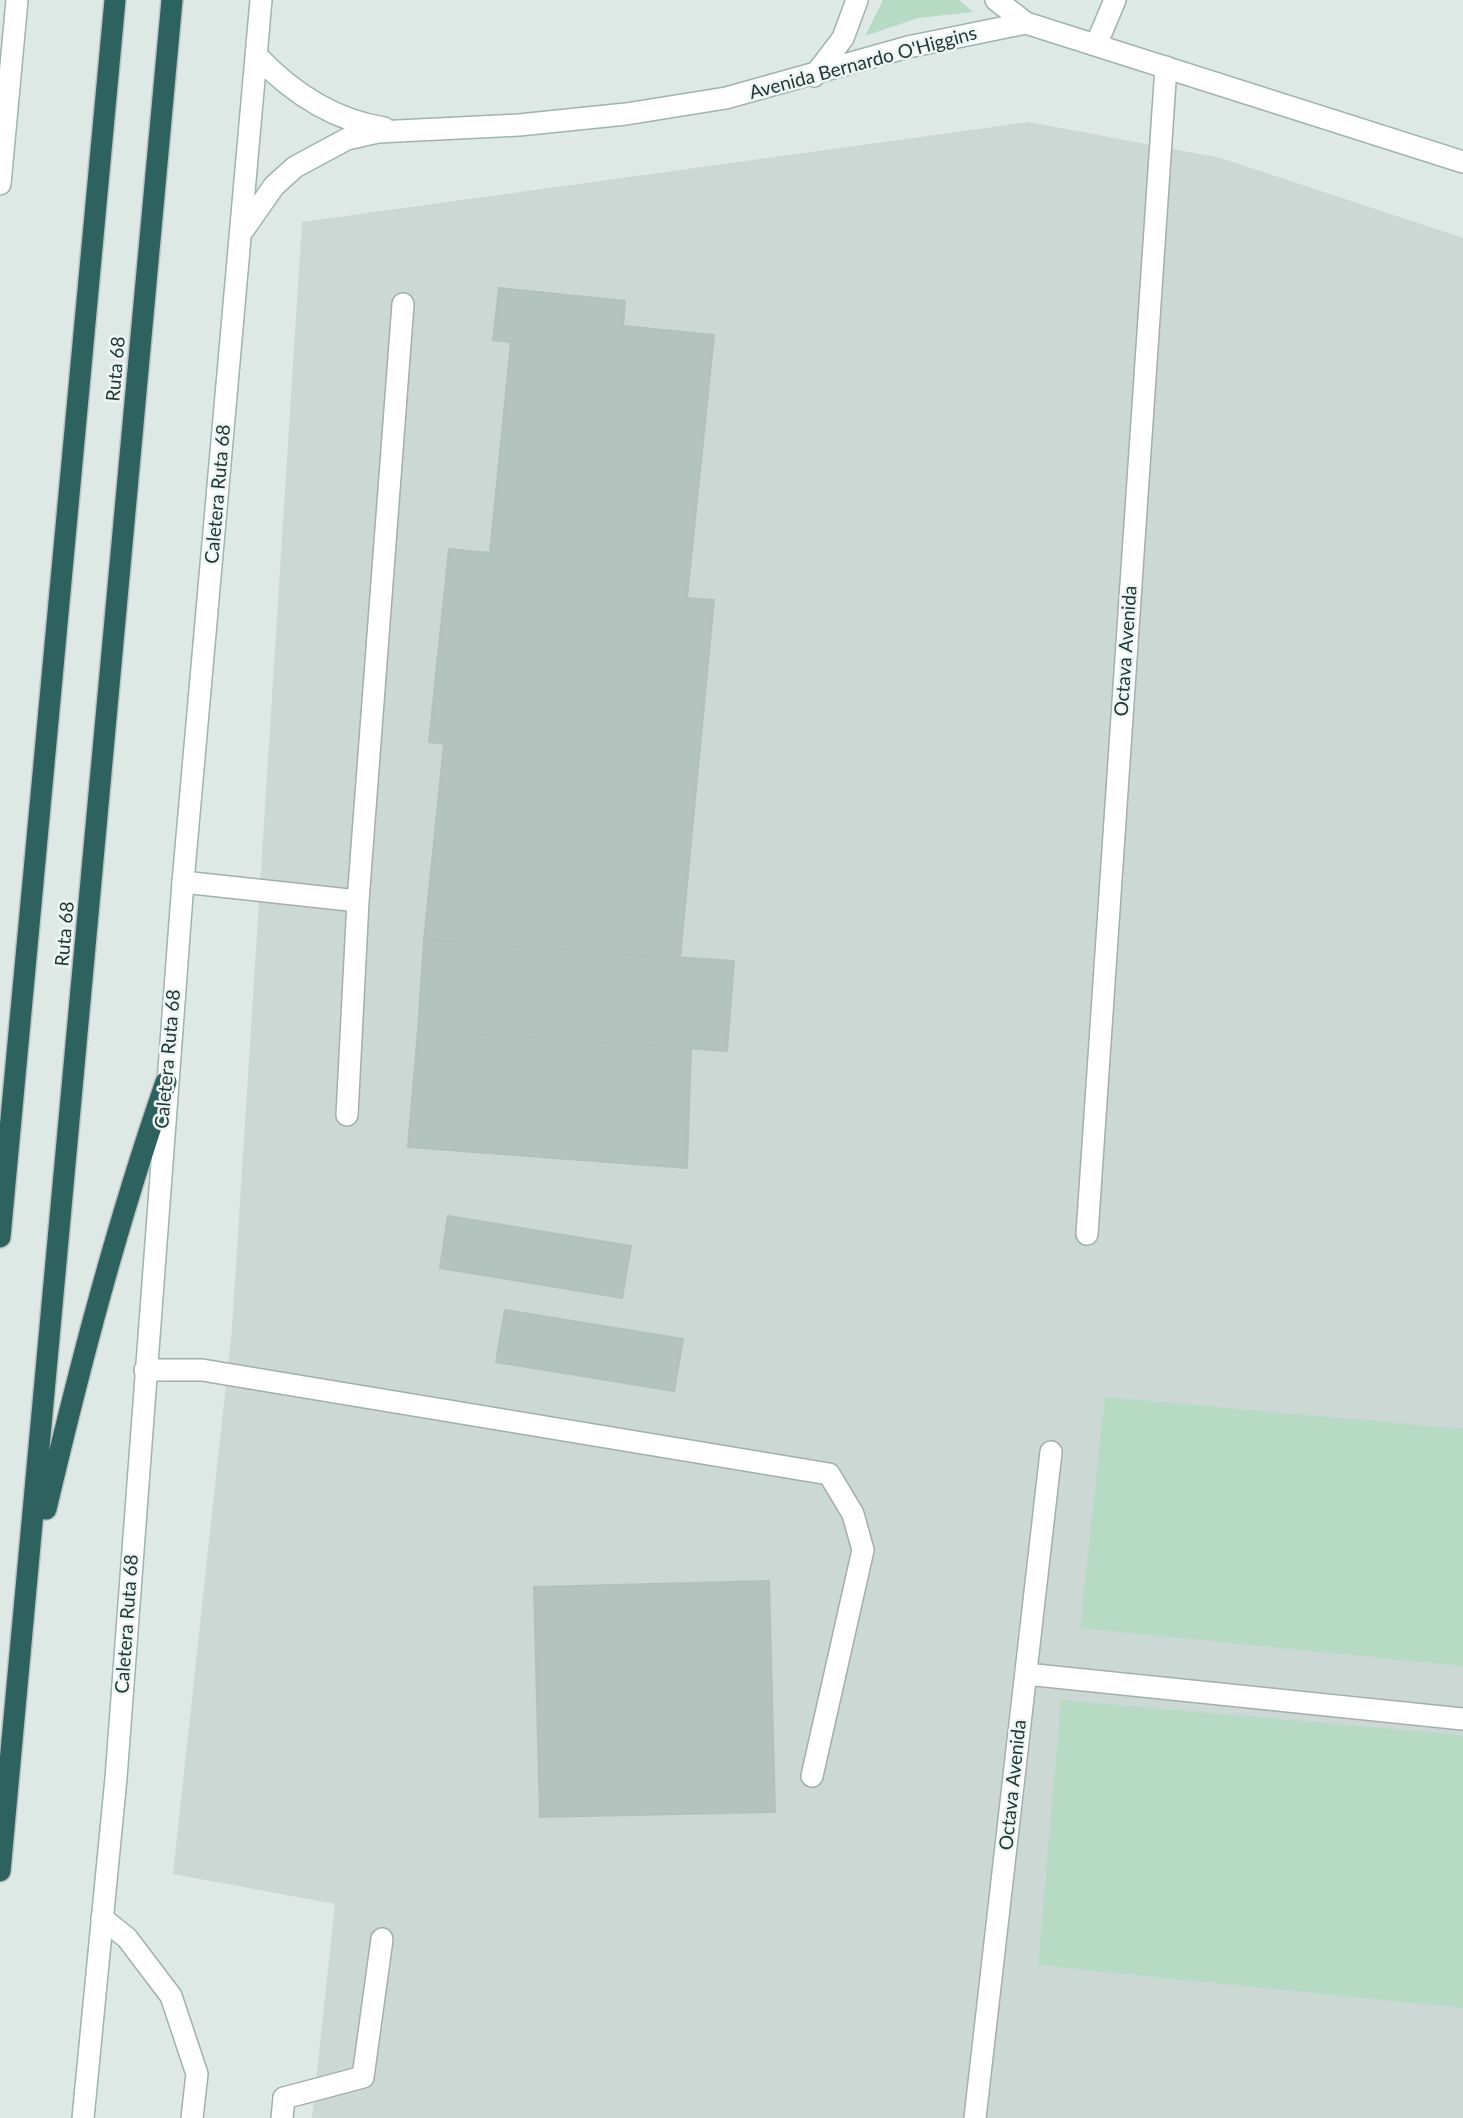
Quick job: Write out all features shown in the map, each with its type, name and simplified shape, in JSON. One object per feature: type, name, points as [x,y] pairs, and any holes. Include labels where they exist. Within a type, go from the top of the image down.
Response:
[{"type":"highway","name":"Ruta 68","points":[[0,1237],[115,0]]},
{"type":"highway","name":"Ruta 68","points":[[0,1871],[29,1583],[172,0]]},
{"type":"highway","points":[[29,1583],[100,1291],[130,1186],[166,1082]]},
{"type":"main road","points":[[0,184],[17,0]]},
{"type":"main road","name":"Caletera Ruta 68","points":[[83,2118],[116,1778],[166,1082],[243,232],[261,0]]},
{"type":"main road","points":[[814,76],[844,38],[857,0]]},
{"type":"main road","points":[[996,0],[1026,23]]},
{"type":"main road","points":[[1096,45],[1115,0]]},
{"type":"main road","name":"Avenida Bernardo O'Higgins","points":[[243,232],[274,186],[295,167],[318,152],[347,139],[378,132],[519,125],[626,114],[726,98],[814,76],[908,47],[1026,23],[1463,162]]},
{"type":"main road","name":"Avenida Bernardo O'Higgins","points":[[256,55],[297,93],[321,107],[350,120],[410,130]]},
{"type":"main road","name":"Octava Avenida","points":[[1087,1234],[1166,67]]},
{"type":"main road","points":[[347,1115],[358,901],[403,304]]},
{"type":"main road","points":[[183,882],[358,901]]},
{"type":"main road","points":[[145,1370],[202,1370],[830,1474],[853,1514],[863,1550],[812,1776]]},
{"type":"main road","name":"Octava Avenida","points":[[975,2118],[1051,1452]]},
{"type":"main road","points":[[1026,1674],[1463,1718]]},
{"type":"main road","points":[[102,1918],[127,1938],[171,1996],[197,2074],[192,2118]]},
{"type":"main road","points":[[283,2108],[363,2077],[382,1939]]},
{"type":"shaded area","points":[[1029,122],[1221,158],[1463,238],[1463,2118],[312,2118],[335,1904],[173,1874],[232,1328],[302,222]]},
{"type":"green space","points":[[883,0],[959,0],[973,12],[918,18],[865,36]]},
{"type":"green space","points":[[1105,1397],[1463,1429],[1463,1666],[1080,1628]]},
{"type":"green space","points":[[1061,1700],[1463,1735],[1463,2008],[1038,1965]]},
{"type":"building","points":[[499,288],[625,301],[623,326],[714,335],[687,598],[714,600],[680,958],[424,940],[444,744],[429,742],[449,549],[490,553],[511,342],[493,340]]},
{"type":"building","points":[[424,940],[734,961],[727,1051],[418,1030]]},
{"type":"building","points":[[418,1030],[691,1048],[687,1168],[408,1147]]},
{"type":"building","points":[[448,1216],[631,1246],[622,1298],[440,1268]]},
{"type":"building","points":[[505,1310],[683,1339],[674,1391],[496,1362]]},
{"type":"building","points":[[769,1581],[775,1812],[540,1817],[534,1587]]}]
